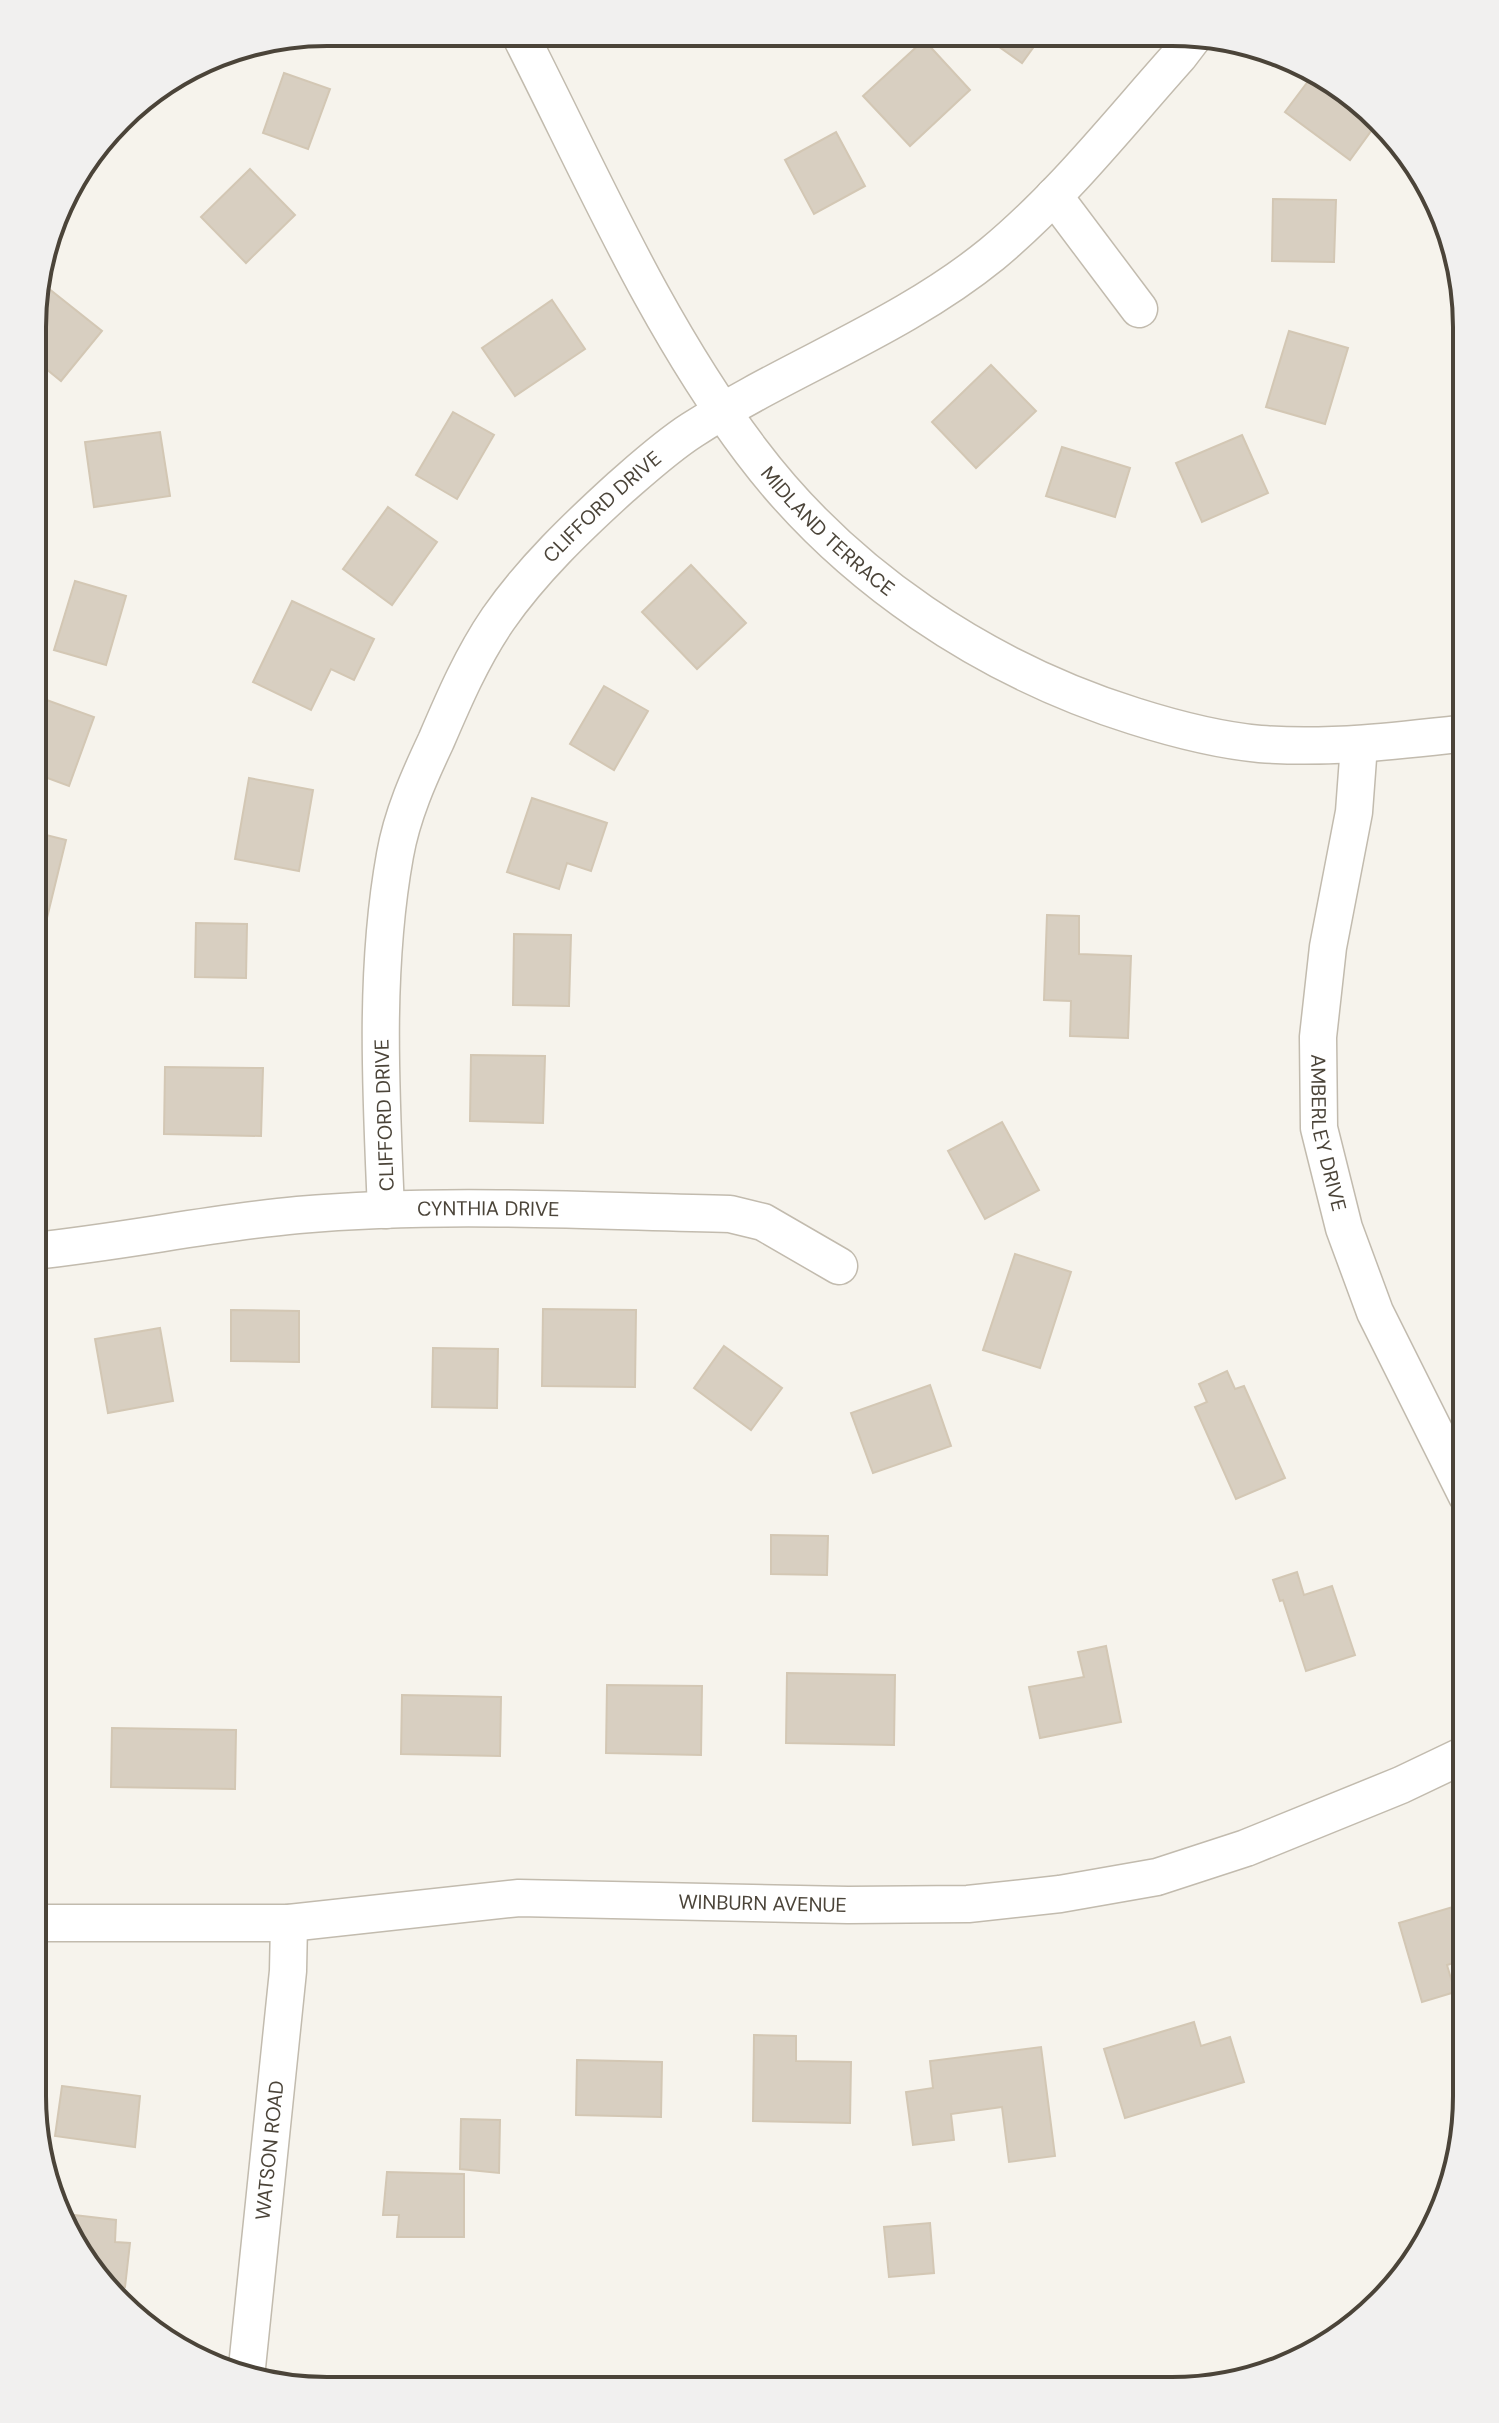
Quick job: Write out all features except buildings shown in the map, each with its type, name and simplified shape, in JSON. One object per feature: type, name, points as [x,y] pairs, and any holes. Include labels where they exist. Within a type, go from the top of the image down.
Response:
[{"type":"street","name":"MIDLAND TERRACE","points":[[526,47],[639,270],[688,358],[751,451],[830,540],[876,580],[989,654],[1059,690],[1183,731],[1256,743],[1304,746],[1359,745],[1453,735]]},
{"type":"street","name":"CLIFFORD DRIVE","points":[[386,1210],[381,1033],[384,943],[395,854],[421,774],[468,669],[497,620],[534,574],[588,517],[689,431],[894,321],[947,288],[994,252],[1054,196],[1186,47]]},
{"type":"street","points":[[1054,196],[1139,309]]},
{"type":"street","name":"AMBERLEY DRIVE","points":[[1359,745],[1354,812],[1328,947],[1318,1037],[1319,1128],[1344,1228],[1375,1312],[1452,1467]]},
{"type":"street","name":"CYNTHIA DRIVE","points":[[46,1249],[297,1215],[386,1210],[730,1214],[763,1222],[839,1266]]},
{"type":"street","name":"WINBURN AVENUE","points":[[46,1923],[289,1923],[519,1898],[863,1905],[968,1904],[1060,1894],[1157,1877],[1246,1848],[1401,1785],[1452,1761]]},
{"type":"street","name":"WATSON ROAD","points":[[247,2365],[288,1971],[289,1923]]}]
